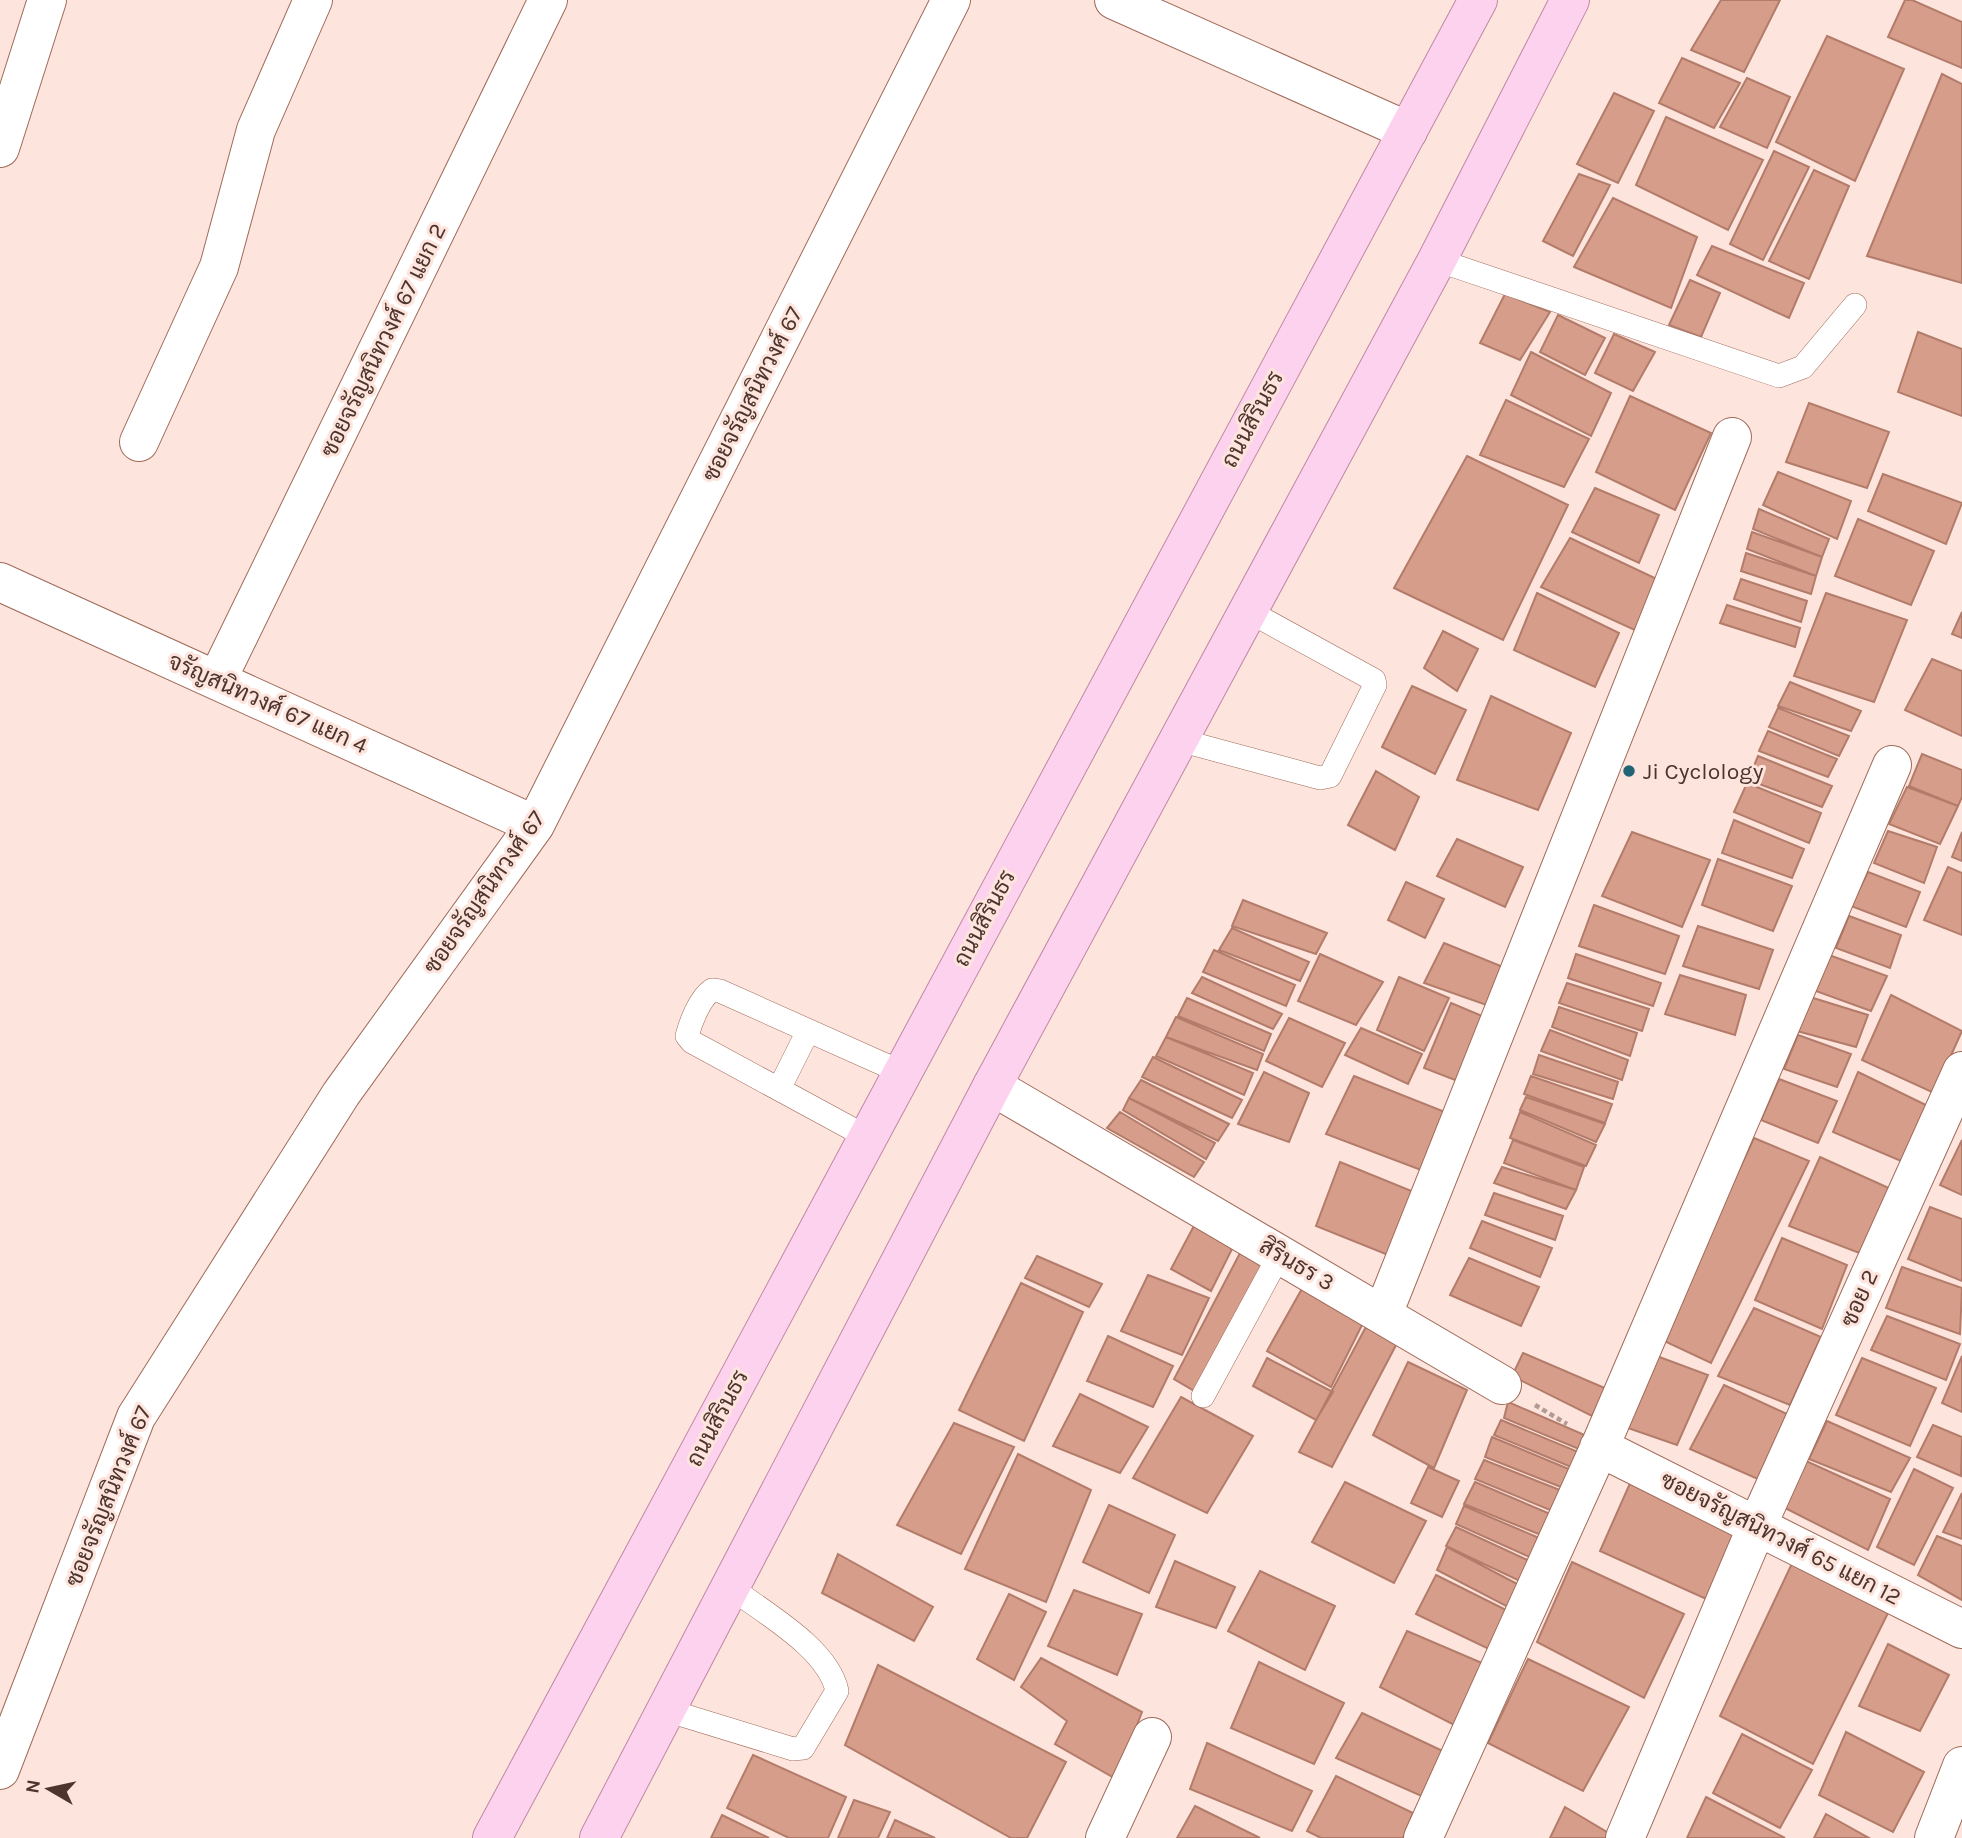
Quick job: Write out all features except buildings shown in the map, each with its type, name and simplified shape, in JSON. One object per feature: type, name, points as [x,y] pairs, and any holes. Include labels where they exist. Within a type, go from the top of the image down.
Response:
[{"type":"main road","name":"ถนนสิรินธร","points":[[492,1838],[1478,0]]},
{"type":"main road","points":[[599,1838],[992,1086],[1437,260],[1570,0]]},
{"type":"street","points":[[0,148],[47,0]]},
{"type":"street","points":[[139,442],[219,267],[256,130],[313,0]]},
{"type":"street","name":"ซอยจรัญสนิทวงศ์ 67 แยก 2","points":[[217,680],[548,0]]},
{"type":"street","name":"ซอยจรัญสนิทวงศ์ 67","points":[[0,1770],[136,1417],[341,1094],[535,825],[951,0]]},
{"type":"street","points":[[1114,0],[1408,131]]},
{"type":"street","points":[[1382,1314],[1732,437]]},
{"type":"street","name":"จรัญสนิทวงศ์ 67 แยก 4","points":[[0,582],[535,825]]},
{"type":"street","points":[[1423,1838],[1600,1445],[1892,765]]},
{"type":"street","name":"ซอย 2","points":[[1625,1838],[1757,1525],[1962,1071]]},
{"type":"street","name":"สิรินธร 3","points":[[992,1086],[1502,1385]]},
{"type":"street","name":"ซอยจรัญสนิทวงศ์ 65 แยก 12","points":[[1600,1445],[1962,1629]]},
{"type":"street","points":[[1105,1838],[1152,1737]]},
{"type":"street","points":[[1934,1838],[1962,1766]]},
{"type":"lane","points":[[1437,260],[1779,376],[1803,367],[1855,304]]},
{"type":"lane","points":[[1179,740],[1320,778],[1330,776],[1375,682],[1248,611]]},
{"type":"lane","points":[[867,1137],[692,1042],[687,1036],[689,1027],[706,994],[712,990],[720,991],[901,1072]]},
{"type":"lane","points":[[779,1089],[808,1031]]},
{"type":"lane","points":[[1203,1395],[1280,1254]]},
{"type":"lane","points":[[666,1710],[774,1744],[803,1748],[837,1691],[834,1676],[821,1657],[730,1587]]},
{"type":"path","points":[[1502,1385],[1600,1445]]},
{"type":"place","name":"Ji Cyclology","points":[[1629,771]]}]
